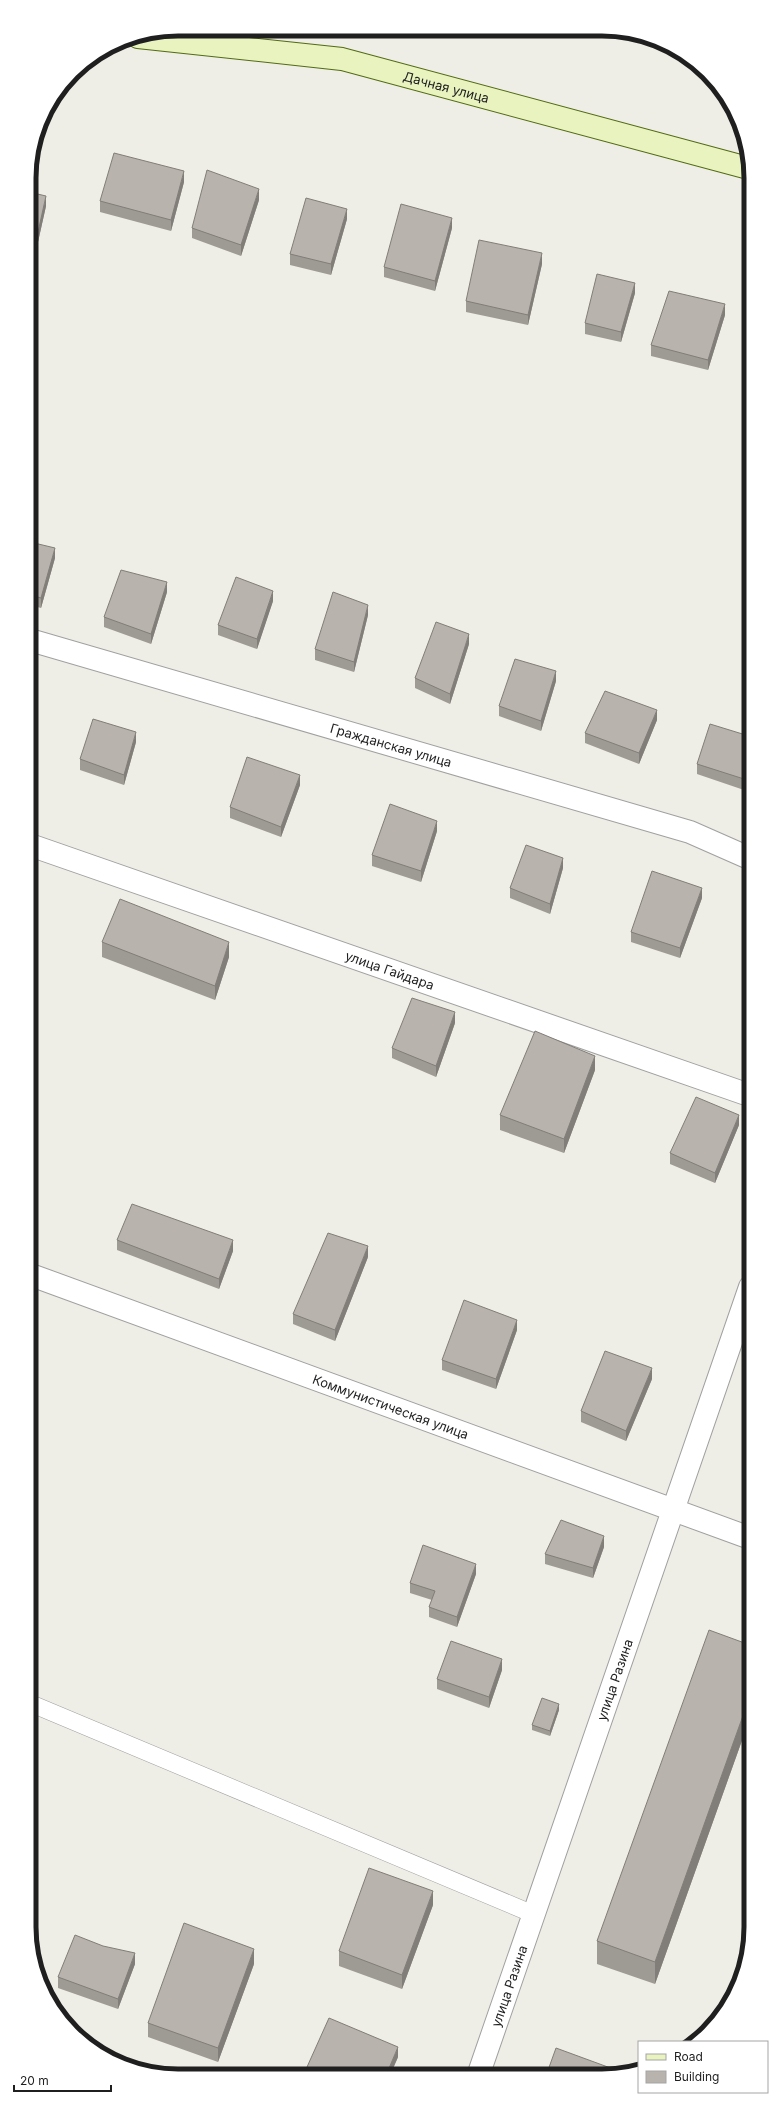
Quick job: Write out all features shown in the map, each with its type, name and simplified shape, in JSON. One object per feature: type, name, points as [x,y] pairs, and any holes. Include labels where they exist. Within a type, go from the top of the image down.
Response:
[{"type":"main road","name":"Дачная улица","points":[[152,39],[342,59],[744,167]]},
{"type":"street","name":"Гражданская улица","points":[[36,642],[690,832],[744,856]]},
{"type":"street","name":"улица Гайдара","points":[[36,847],[744,1093]]},
{"type":"street","name":"Коммунистическая улица","points":[[36,1277],[744,1536]]},
{"type":"street","name":"улица Разина","points":[[480,2069],[744,1304]]},
{"type":"lane","points":[[36,1706],[533,1914]]},
{"type":"building","points":[[114,153],[184,171],[171,220],[100,201]]},
{"type":"building","points":[[207,170],[259,189],[241,245],[192,228]]},
{"type":"building","points":[[36,194],[46,196],[36,241]]},
{"type":"building","points":[[306,198],[347,209],[331,264],[290,254]]},
{"type":"building","points":[[401,204],[452,218],[435,281],[384,267]]},
{"type":"building","points":[[479,240],[542,253],[528,315],[466,301]]},
{"type":"building","points":[[597,274],[635,283],[621,332],[585,323]]},
{"type":"building","points":[[669,291],[725,304],[708,360],[651,345]]},
{"type":"building","points":[[36,543],[55,548],[41,598],[36,597]]},
{"type":"building","points":[[121,570],[167,582],[151,634],[104,617]]},
{"type":"building","points":[[236,577],[273,591],[257,639],[218,625]]},
{"type":"building","points":[[333,592],[368,605],[354,662],[315,649]]},
{"type":"building","points":[[436,622],[469,634],[450,694],[415,678]]},
{"type":"building","points":[[515,659],[556,671],[541,721],[499,706]]},
{"type":"building","points":[[605,691],[657,710],[639,753],[585,733]]},
{"type":"building","points":[[93,719],[136,732],[124,775],[80,759]]},
{"type":"building","points":[[710,724],[744,734],[744,779],[697,764]]},
{"type":"building","points":[[247,757],[300,775],[281,827],[230,807]]},
{"type":"building","points":[[390,804],[437,821],[421,871],[372,855]]},
{"type":"building","points":[[526,845],[563,858],[550,904],[510,888]]},
{"type":"building","points":[[652,871],[702,888],[680,948],[631,932]]},
{"type":"building","points":[[120,899],[229,942],[215,986],[102,942]]},
{"type":"building","points":[[412,998],[455,1012],[436,1066],[392,1048]]},
{"type":"building","points":[[535,1031],[595,1056],[564,1139],[500,1115]]},
{"type":"building","points":[[696,1097],[739,1115],[715,1173],[670,1153]]},
{"type":"building","points":[[132,1204],[233,1240],[219,1279],[117,1240]]},
{"type":"building","points":[[328,1233],[368,1246],[335,1330],[293,1314]]},
{"type":"building","points":[[464,1300],[517,1320],[496,1379],[442,1360]]},
{"type":"building","points":[[605,1351],[652,1368],[626,1431],[581,1411]]},
{"type":"building","points":[[561,1520],[604,1536],[593,1568],[545,1554]]},
{"type":"building","points":[[423,1545],[476,1564],[457,1617],[429,1607],[435,1591],[410,1583]]},
{"type":"building","points":[[709,1630],[744,1643],[744,1713],[655,1962],[597,1941]]},
{"type":"building","points":[[451,1641],[502,1659],[489,1697],[437,1679]]},
{"type":"building","points":[[542,1698],[559,1704],[550,1731],[532,1725]]},
{"type":"building","points":[[369,1868],[433,1891],[402,1975],[339,1951]]},
{"type":"building","points":[[184,1923],[254,1949],[218,2048],[148,2023]]},
{"type":"building","points":[[75,1935],[103,1946],[135,1953],[118,1999],[58,1977]]},
{"type":"building","points":[[329,2018],[398,2047],[389,2069],[312,2069],[307,2067]]},
{"type":"building","points":[[556,2048],[613,2069],[612,2069],[548,2069]]}]
